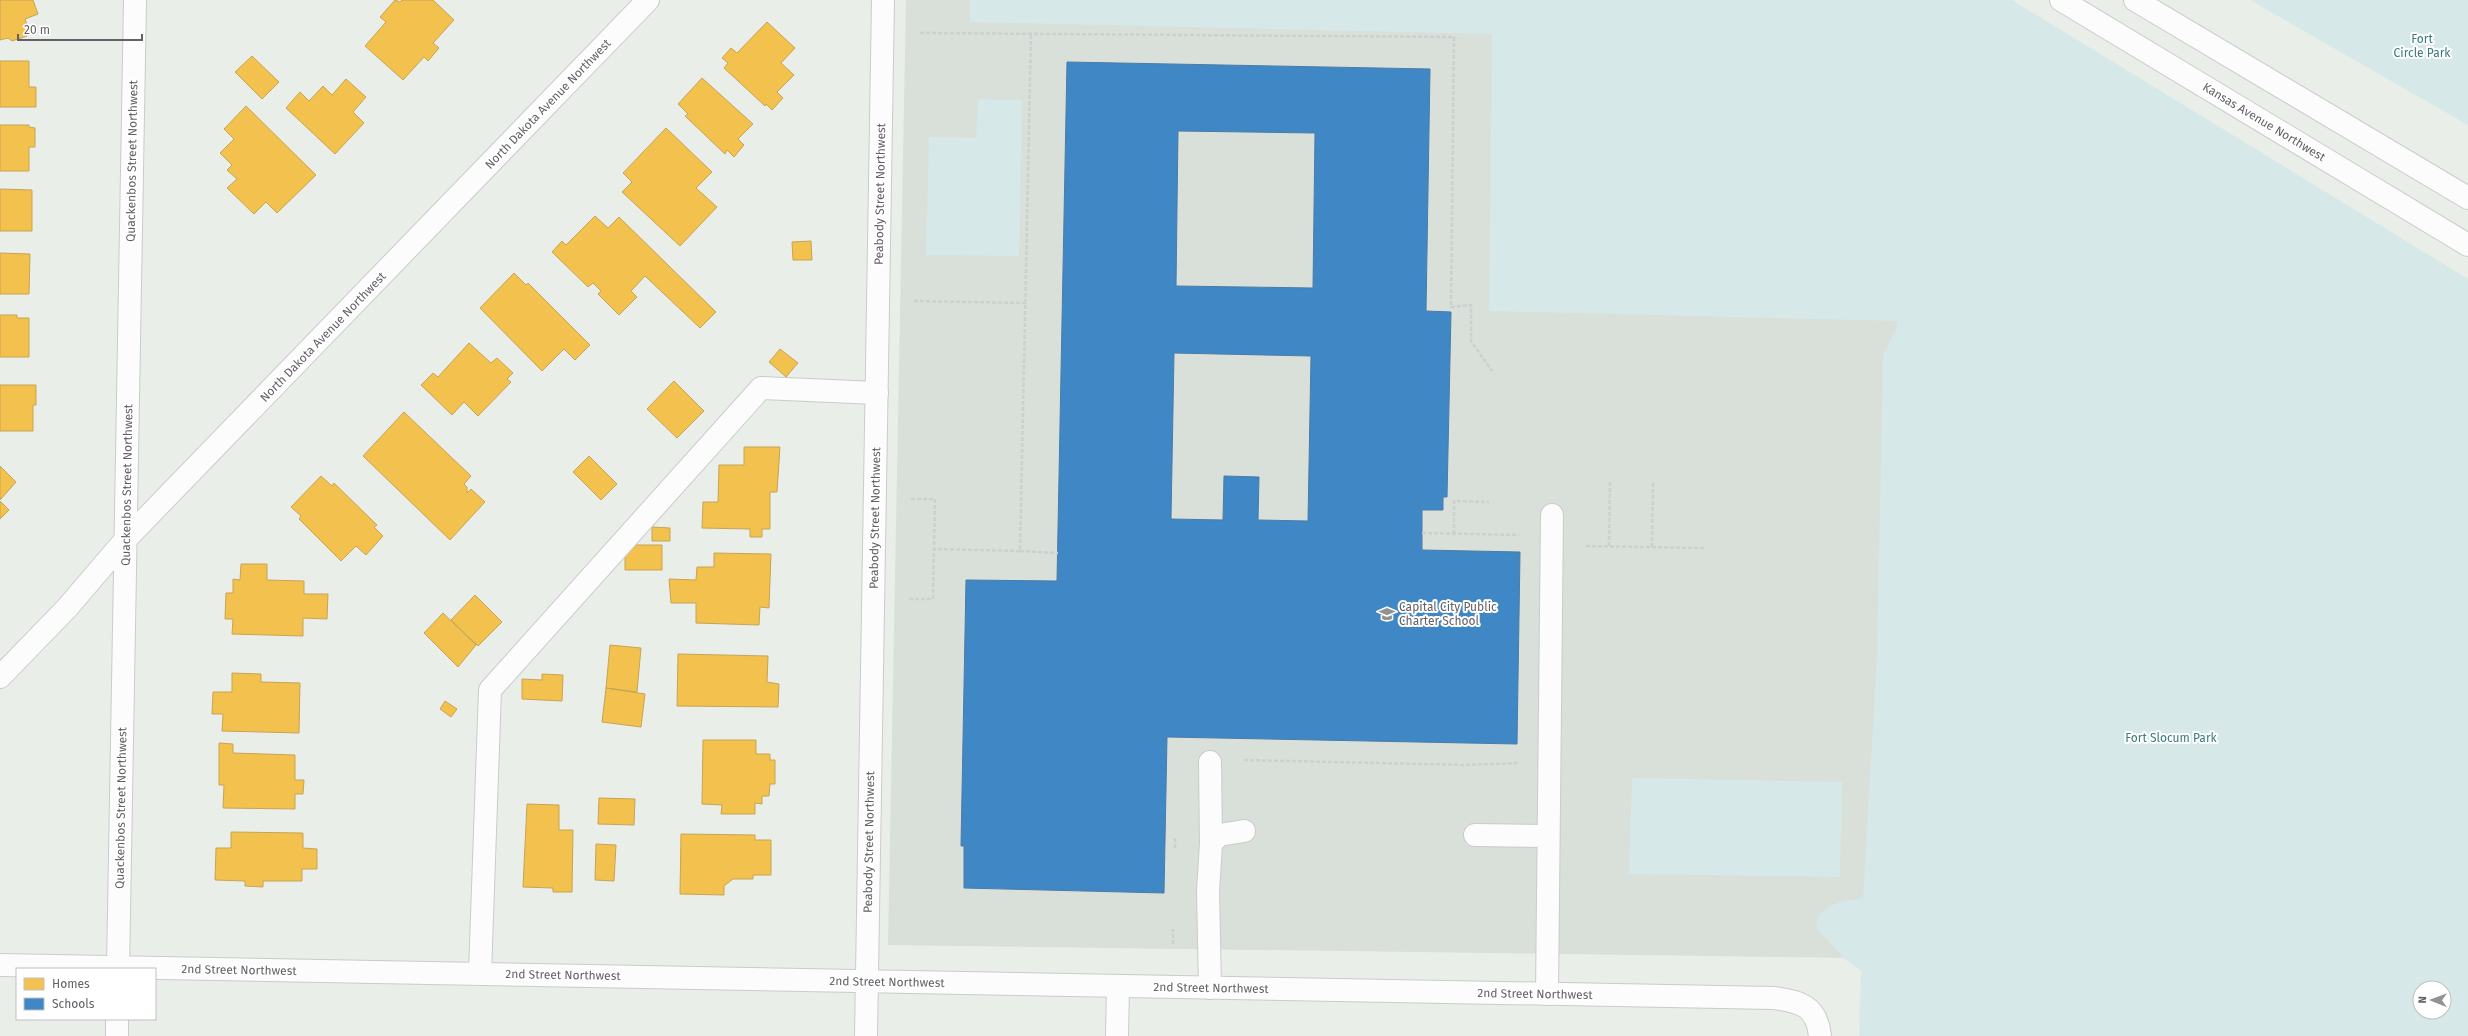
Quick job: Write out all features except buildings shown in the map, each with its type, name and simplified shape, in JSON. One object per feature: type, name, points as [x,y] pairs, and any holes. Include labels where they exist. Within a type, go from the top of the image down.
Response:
[{"type":"street","name":"Quackenbos Street Northwest","points":[[118,968],[135,0]]},
{"type":"street","name":"North Dakota Avenue Northwest","points":[[0,677],[67,608],[126,539],[648,0]]},
{"type":"street","name":"Peabody Street Northwest","points":[[866,1036],[882,0]]},
{"type":"street","name":"Kansas Avenue Northwest","points":[[2061,0],[2468,244]]},
{"type":"street","points":[[2135,0],[2468,198]]},
{"type":"street","points":[[480,973],[490,690],[761,388],[877,393]]},
{"type":"street","points":[[1547,994],[1552,515]]},
{"type":"street","points":[[1210,762],[1211,844],[1208,891],[1210,988]]},
{"type":"street","points":[[1211,844],[1219,835],[1244,831]]},
{"type":"street","points":[[1475,835],[1548,836]]},
{"type":"street","name":"2nd Street Northwest","points":[[0,965],[118,968]]},
{"type":"street","name":"2nd Street Northwest","points":[[156,969],[480,973],[1774,998],[1793,1000],[1806,1006],[1815,1018],[1820,1036]]},
{"type":"street","points":[[1117,1036],[1118,986]]},
{"type":"street","points":[[117,1020],[117,1036]]},
{"type":"path","points":[[920,33],[1454,37],[1451,307],[1471,305],[1471,341],[1492,371]]},
{"type":"path","points":[[1020,551],[1031,34]]},
{"type":"path","points":[[914,301],[1026,303]]},
{"type":"path","points":[[1610,482],[1610,546]]},
{"type":"path","points":[[1652,547],[1653,484]]},
{"type":"path","points":[[909,599],[933,599],[935,499],[911,498]]},
{"type":"path","points":[[1454,534],[1454,501],[1489,502]]},
{"type":"path","points":[[1586,546],[1704,548]]},
{"type":"path","points":[[934,549],[1058,553]]},
{"type":"path","points":[[1241,760],[1465,765],[1519,763]]},
{"type":"shaded area","name":"Capital City Public Charter School","points":[[906,0],[1916,0],[1861,958],[888,945]]},
{"type":"green space","name":"Fort Slocum Park","points":[[970,0],[2012,0],[2468,279],[2468,1036],[1859,1036],[1861,971],[1846,960],[1817,929],[1817,921],[1820,914],[1832,905],[1848,900],[1863,898],[1877,656],[1883,354],[1897,327],[1897,321],[1489,311],[1492,34],[970,22]]},
{"type":"green space","name":"Fort Circle Park","points":[[2250,0],[2468,0],[2468,125]]},
{"type":"green space","points":[[978,99],[1022,100],[1019,256],[926,255],[929,137],[976,138]]},
{"type":"green space","points":[[1632,778],[1842,782],[1840,877],[1629,874]]},
{"type":"place","name":"Capital City Public Charter School","points":[[1387,614]]}]
